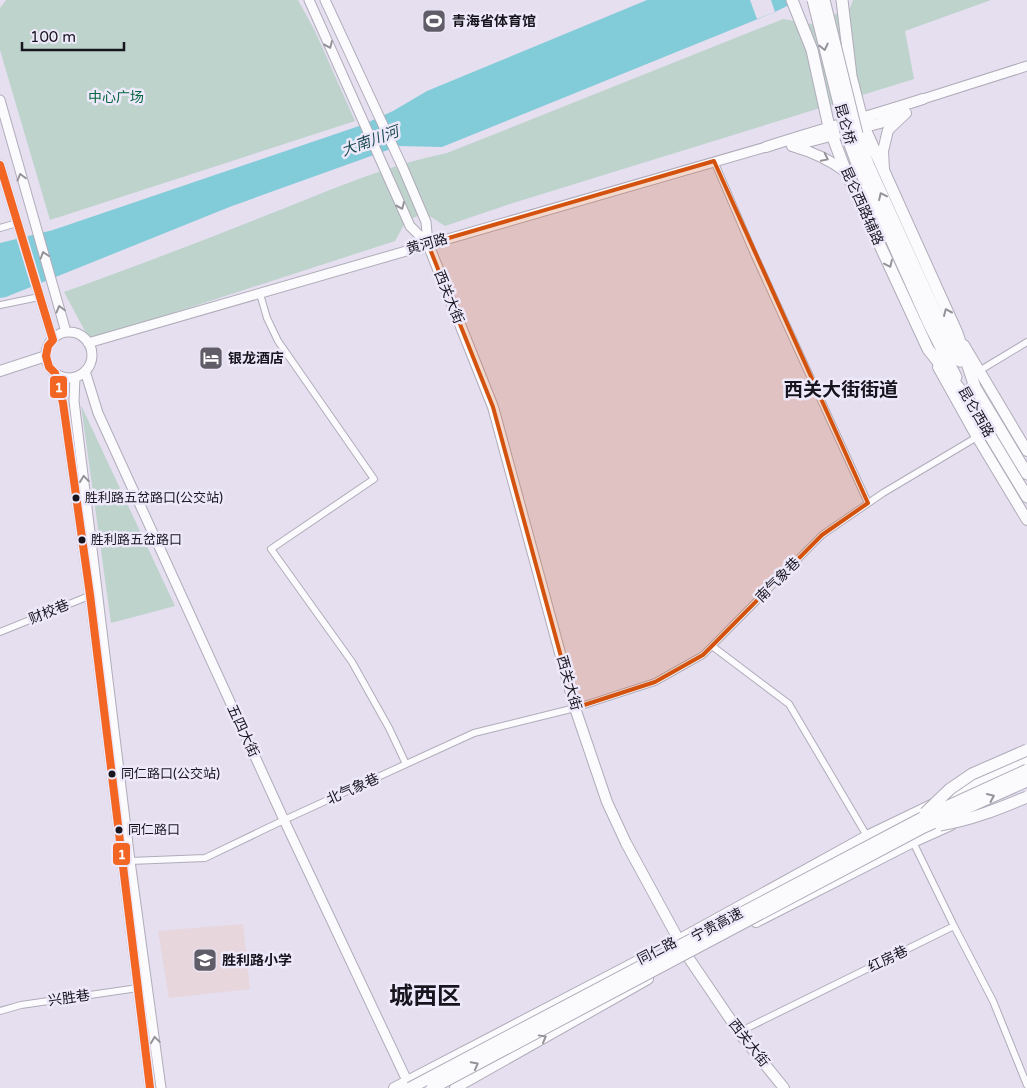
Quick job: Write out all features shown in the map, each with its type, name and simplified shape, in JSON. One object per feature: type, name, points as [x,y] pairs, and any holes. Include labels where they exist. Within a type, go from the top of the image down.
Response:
[{"type":"highway","name":"昆仑西路辅路","points":[[792,0],[812,50],[831,131],[846,172],[928,349],[971,393]]},
{"type":"highway","name":"昆仑桥","points":[[813,0],[847,136],[856,161],[934,322]]},
{"type":"highway","name":"昆仑桥","points":[[824,0],[857,134],[934,322]]},
{"type":"highway","points":[[842,0],[851,76],[862,123],[957,333],[971,393]]},
{"type":"highway","name":"昆仑西路","points":[[934,322],[971,393],[1010,458],[1027,497]]},
{"type":"highway","name":"昆仑西路","points":[[1010,458],[1027,474]]},
{"type":"highway","points":[[922,823],[950,789],[972,774],[1027,750]]},
{"type":"highway","name":"宁贵高速","points":[[409,1086],[1027,770]]},
{"type":"highway","name":"宁贵高速","points":[[432,1088],[922,823],[1027,781]]},
{"type":"highway","points":[[922,823],[963,821],[994,812],[1027,797]]},
{"type":"main road","name":"西关大街","points":[[309,0],[410,226],[428,244]]},
{"type":"main road","name":"西关大街","points":[[325,0],[375,106],[426,222],[428,244],[493,406],[575,708],[607,802],[626,843],[688,957],[739,1032],[784,1088]]},
{"type":"main road","points":[[766,146],[862,123],[880,123],[922,99],[1027,66]]},
{"type":"main road","points":[[884,174],[883,150],[888,130],[922,99]]},
{"type":"main road","points":[[0,100],[66,332]]},
{"type":"main road","points":[[792,146],[831,131]]},
{"type":"main road","points":[[766,146],[792,146],[819,155],[833,162],[846,172]]},
{"type":"main road","name":"黄河路","points":[[88,343],[766,146]]},
{"type":"main road","points":[[0,165],[53,340]]},
{"type":"main road","points":[[66,332],[80,335],[88,343],[92,353],[91,361],[85,371],[76,377],[66,378],[55,373],[49,367],[46,356],[48,346],[53,340],[59,334],[66,332]]},
{"type":"main road","points":[[957,333],[1026,449]]},
{"type":"main road","points":[[928,349],[977,437],[1027,520]]},
{"type":"main road","points":[[0,371],[46,356]]},
{"type":"main road","name":"五四大街","points":[[85,371],[98,413],[284,820],[409,1086]]},
{"type":"main road","points":[[55,373],[63,403],[94,593],[161,1088]]},
{"type":"main road","points":[[76,377],[74,401],[150,1088]]},
{"type":"main road","points":[[1005,484],[988,444],[972,418],[971,393],[991,402],[1008,430],[1026,449]]},
{"type":"main road","name":"同仁路","points":[[394,1088],[409,1086],[867,836],[1027,759]]},
{"type":"main road","name":"同仁路","points":[[455,1088],[688,957],[913,842],[1027,791]]},
{"type":"street","points":[[714,162],[868,503]]},
{"type":"street","points":[[0,228],[18,227]]},
{"type":"street","points":[[0,305],[38,294]]},
{"type":"street","points":[[260,294],[267,318],[278,341],[374,479],[271,549],[352,662],[389,728],[406,764]]},
{"type":"street","points":[[979,371],[1027,342]]},
{"type":"street","name":"南气象巷","points":[[575,708],[655,682],[704,655],[822,535],[868,503],[977,437]]},
{"type":"street","name":"财校巷","points":[[0,632],[94,593]]},
{"type":"street","points":[[712,646],[788,704],[867,836]]},
{"type":"street","name":"北气象巷","points":[[130,860],[206,858],[474,733],[575,708]]},
{"type":"street","points":[[913,842],[954,926],[994,1001],[1027,1086]]},
{"type":"street","name":"红房巷","points":[[739,1032],[954,926]]},
{"type":"street","name":"兴胜巷","points":[[0,1011],[21,1005],[138,988]]},
{"type":"highlighted area","points":[[714,161],[868,503],[822,535],[703,655],[655,682],[575,708],[493,407],[428,244]]},
{"type":"shaded area","name":"胜利路小学","points":[[243,924],[250,989],[169,998],[158,931]]},
{"type":"green space","name":"中心广场","points":[[6,0],[298,0],[315,31],[355,121],[50,220],[0,50],[0,8]]},
{"type":"green space","points":[[853,0],[991,0],[905,31],[914,79],[513,203],[445,226],[425,213],[406,221],[395,241],[93,339],[86,333],[64,292],[365,177],[406,163],[447,153],[783,19],[812,24],[850,8]]},
{"type":"green space","points":[[81,405],[175,606],[111,623]]},
{"type":"water","name":"大南川河","points":[[647,0],[799,0],[775,12],[442,147],[399,146],[232,206],[0,298],[0,243],[53,230],[362,125],[393,111],[427,91]]},
{"type":"pier","points":[[750,0],[771,0],[775,12],[757,19]]},
{"type":"transit line","name":"1","points":[[0,165],[53,340],[48,346],[46,356],[49,367],[55,373],[63,403],[90,595],[150,1088]]},
{"type":"place","name":"青海省体育馆","points":[[434,21]]},
{"type":"place","name":"银龙酒店","points":[[211,358]]},
{"type":"place","name":"胜利路五岔路口(公交站)","points":[[76,498]]},
{"type":"place","name":"胜利路五岔路口","points":[[82,540]]},
{"type":"place","name":"同仁路口(公交站)","points":[[112,774]]},
{"type":"place","name":"同仁路口","points":[[119,830]]},
{"type":"place","name":"胜利路小学","points":[[205,960]]},
{"type":"district","name":"西关大街街道","points":[[841,390]]},
{"type":"district","name":"城西区","points":[[425,996]]}]
